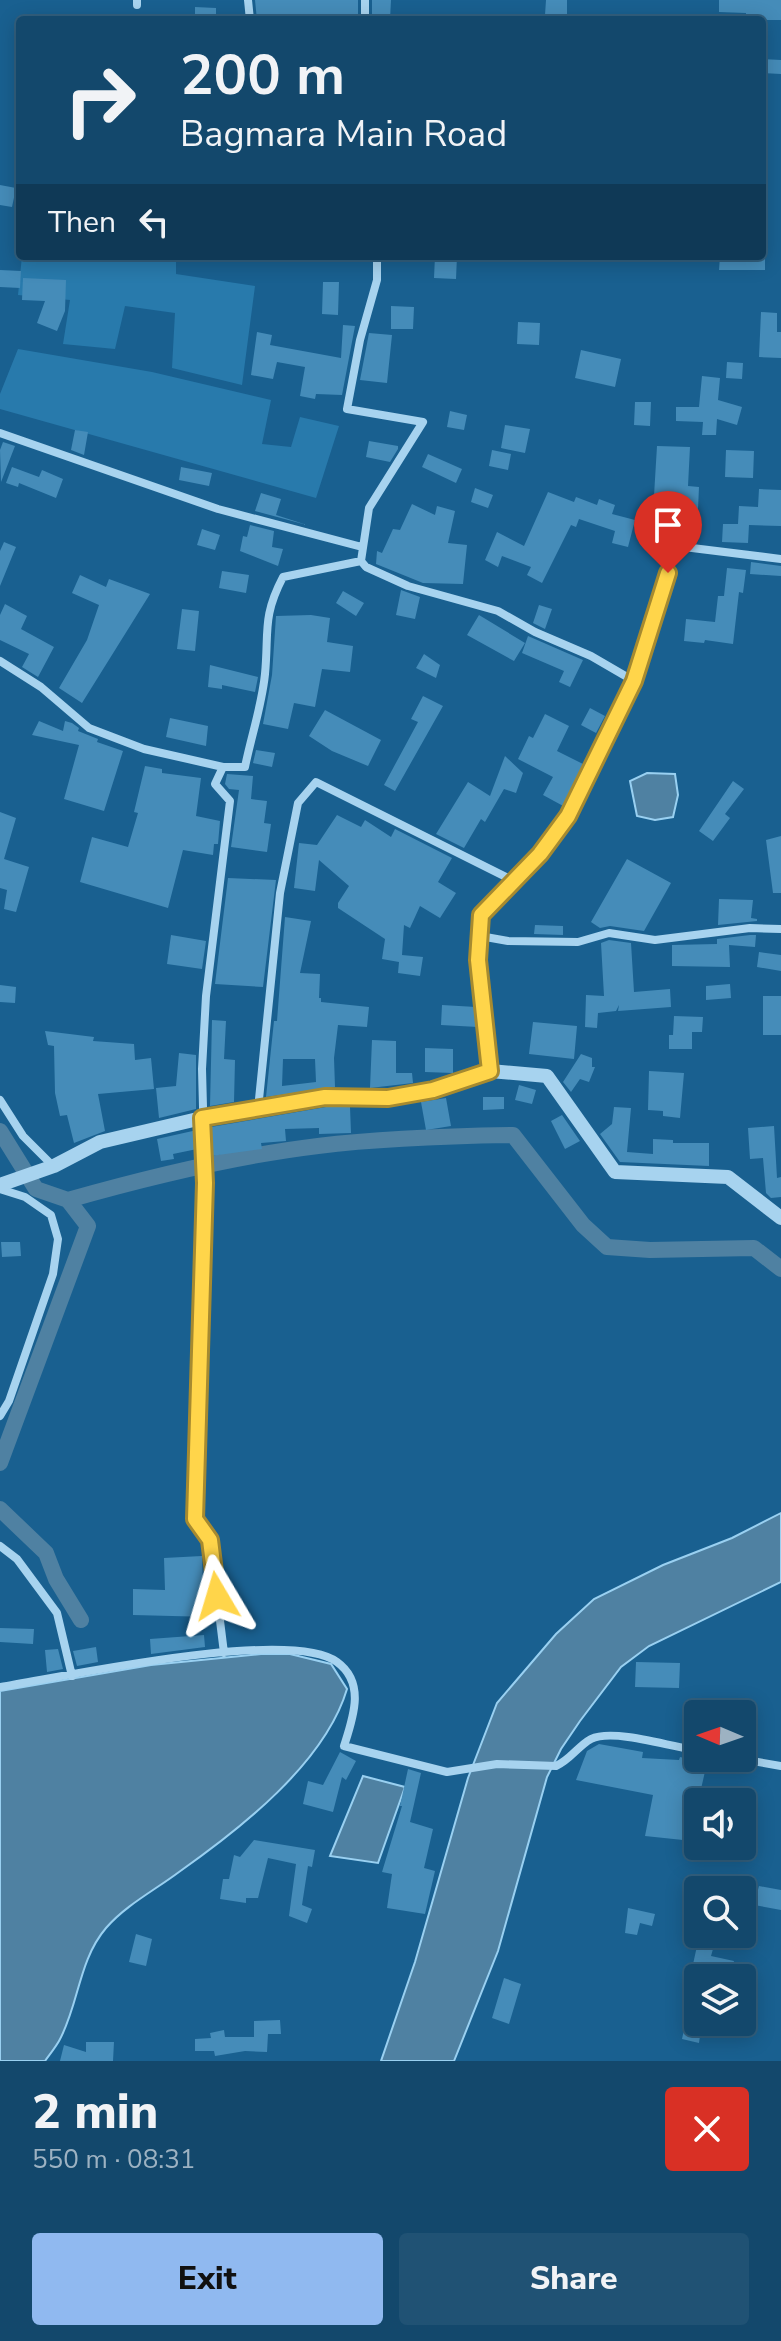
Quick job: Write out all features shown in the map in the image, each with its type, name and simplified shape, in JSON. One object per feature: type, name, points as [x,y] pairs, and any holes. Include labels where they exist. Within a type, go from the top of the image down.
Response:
[{"type":"street","points":[[377,260],[377,280],[360,340],[347,409],[423,422],[369,508],[361,561],[366,567],[408,586],[498,611],[535,632],[591,656],[634,681]]},
{"type":"street","points":[[0,433],[218,509],[362,547]]},
{"type":"street","points":[[490,1071],[478,960],[481,915],[540,854],[568,816],[634,681],[676,546],[781,559]]},
{"type":"street","points":[[0,661],[41,687],[89,728],[144,749],[223,767],[245,767],[265,676],[270,602],[283,577],[361,561]]},
{"type":"street","points":[[223,767],[215,784],[230,801],[206,996],[202,1118],[205,1183],[195,1519],[210,1540],[224,1653]]},
{"type":"street","points":[[258,1109],[280,893],[298,803],[316,782],[514,881]]},
{"type":"street","points":[[480,936],[508,941],[578,942],[609,933],[655,940],[750,928],[781,929]]},
{"type":"street","points":[[3,1186],[100,1142],[202,1118],[325,1097],[388,1098],[433,1090],[490,1071],[547,1076],[615,1172],[728,1177],[781,1218]]},
{"type":"street","points":[[0,1100],[48,1167]]},
{"type":"street","points":[[0,1416],[9,1401],[53,1274],[58,1239],[51,1215],[3,1186]]},
{"type":"street","points":[[0,1546],[17,1559],[57,1613],[72,1676]]},
{"type":"street","points":[[0,1687],[144,1661],[298,1649],[335,1660],[355,1692],[355,1711],[344,1746],[447,1772],[497,1764],[556,1766],[564,1763],[585,1743],[603,1736],[684,1749]]},
{"type":"street","points":[[756,1762],[781,1766]]},
{"type":"shaded area","points":[[22,260],[176,260],[176,274],[255,286],[242,385],[172,368],[175,313],[125,306],[115,349],[63,344],[70,300],[18,295]]},
{"type":"shaded area","points":[[18,349],[152,372],[271,400],[262,444],[291,447],[300,417],[339,426],[316,498],[0,409],[0,394]]},
{"type":"shaded area","points":[[647,773],[675,774],[678,795],[673,817],[655,820],[637,816],[630,781]]},
{"type":"shaded area","points":[[781,1513],[781,1582],[649,1646],[621,1667],[561,1749],[547,1777],[498,1951],[454,2061],[381,2061],[415,1962],[468,1778],[497,1703],[556,1634],[594,1599]]},
{"type":"shaded area","points":[[290,1654],[331,1664],[347,1689],[320,1743],[278,1792],[253,1815],[106,1928],[84,1969],[66,2027],[45,2061],[0,2061],[0,1691],[151,1665]]},
{"type":"shaded area","points":[[363,1776],[405,1787],[378,1863],[330,1856]]},
{"type":"building","points":[[255,0],[358,0],[358,16],[257,16]]},
{"type":"building","points":[[372,0],[391,0],[390,16],[372,16]]},
{"type":"building","points":[[546,0],[567,0],[567,16],[545,15]]},
{"type":"building","points":[[719,0],[781,0],[781,20],[746,16],[746,13],[719,12]]},
{"type":"building","points":[[195,7],[216,8],[216,16],[195,16]]},
{"type":"building","points":[[766,59],[781,60],[781,74],[766,73]]},
{"type":"building","points":[[0,185],[16,188],[12,207],[0,205]]},
{"type":"building","points":[[435,260],[457,260],[456,279],[434,278]]},
{"type":"building","points":[[720,260],[765,260],[765,270],[719,270]]},
{"type":"building","points":[[0,270],[21,271],[20,288],[0,287]]},
{"type":"building","points":[[23,278],[66,280],[65,311],[57,331],[37,323],[45,301],[22,300]]},
{"type":"building","points":[[323,282],[339,282],[338,315],[322,314]]},
{"type":"building","points":[[391,306],[414,307],[413,329],[391,329]]},
{"type":"building","points":[[761,312],[777,313],[781,358],[759,357]]},
{"type":"building","points":[[518,322],[540,323],[539,345],[517,344]]},
{"type":"building","points":[[343,325],[355,326],[342,395],[316,394],[315,399],[300,396],[305,367],[277,362],[273,379],[251,375],[257,332],[272,335],[270,345],[341,358]]},
{"type":"building","points":[[369,333],[392,335],[387,383],[360,380]]},
{"type":"building","points":[[581,350],[621,359],[615,387],[575,378]]},
{"type":"building","points":[[727,362],[743,363],[742,379],[726,378]]},
{"type":"building","points":[[702,376],[720,378],[718,400],[742,407],[737,425],[717,419],[716,435],[702,435],[703,422],[676,421],[676,407],[699,407]]},
{"type":"building","points":[[635,402],[651,402],[650,426],[634,425]]},
{"type":"building","points":[[450,411],[467,415],[464,430],[447,427]]},
{"type":"building","points":[[505,425],[530,429],[525,453],[501,448]]},
{"type":"building","points":[[75,430],[88,432],[84,455],[71,450]]},
{"type":"building","points":[[369,441],[398,446],[398,449],[390,462],[366,457]]},
{"type":"building","points":[[3,442],[15,446],[1,482],[0,450]]},
{"type":"building","points":[[657,446],[690,447],[688,486],[699,487],[697,531],[652,529]]},
{"type":"building","points":[[492,450],[511,454],[508,470],[489,466]]},
{"type":"building","points":[[726,450],[754,451],[753,478],[725,477]]},
{"type":"building","points":[[428,454],[462,469],[456,483],[422,467]]},
{"type":"building","points":[[12,467],[39,477],[42,470],[63,479],[56,498],[19,483],[18,487],[6,483]]},
{"type":"building","points":[[181,467],[212,473],[209,486],[179,480]]},
{"type":"building","points":[[475,488],[493,495],[488,508],[471,502]]},
{"type":"building","points":[[759,489],[781,490],[781,526],[749,525],[748,543],[722,542],[723,524],[738,524],[739,506],[758,507]]},
{"type":"building","points":[[548,492],[574,502],[576,497],[597,505],[599,499],[615,505],[612,514],[635,520],[628,547],[612,543],[615,531],[579,519],[576,527],[571,525],[542,583],[527,575],[531,567],[502,556],[498,567],[485,560],[497,532],[524,546]]},
{"type":"building","points":[[261,493],[281,499],[276,515],[307,525],[255,511]]},
{"type":"building","points":[[412,504],[435,515],[437,506],[455,511],[448,543],[467,545],[463,584],[423,583],[376,564],[377,551],[382,553],[393,529],[400,530]]},
{"type":"building","points":[[250,525],[274,531],[272,547],[283,549],[278,566],[240,551],[243,536],[247,537]]},
{"type":"building","points":[[202,529],[220,535],[215,550],[197,545]]},
{"type":"building","points":[[4,542],[16,547],[0,586],[0,551]]},
{"type":"building","points":[[751,562],[781,566],[781,576],[750,574]]},
{"type":"building","points":[[727,568],[746,570],[743,593],[739,592],[733,644],[684,641],[686,619],[715,622],[718,596],[724,596]]},
{"type":"building","points":[[222,571],[249,575],[246,593],[219,588]]},
{"type":"building","points":[[80,575],[106,587],[109,579],[150,594],[82,703],[59,688],[87,640],[99,605],[72,593]]},
{"type":"building","points":[[401,590],[420,597],[415,619],[396,615]]},
{"type":"building","points":[[343,591],[364,603],[356,616],[336,603]]},
{"type":"building","points":[[5,604],[27,616],[21,629],[54,647],[38,677],[22,667],[29,654],[0,640],[0,615]]},
{"type":"building","points":[[539,605],[552,609],[545,629],[533,623]]},
{"type":"building","points":[[182,609],[199,611],[195,651],[177,649]]},
{"type":"building","points":[[479,615],[525,643],[514,661],[467,635]]},
{"type":"building","points":[[276,616],[330,618],[327,642],[353,646],[350,672],[322,669],[315,707],[294,703],[288,729],[263,724],[272,675]]},
{"type":"building","points":[[528,636],[583,660],[570,687],[559,682],[564,671],[522,653]]},
{"type":"building","points":[[424,654],[440,665],[436,678],[416,668]]},
{"type":"building","points":[[210,665],[258,677],[255,692],[222,685],[222,689],[208,687]]},
{"type":"building","points":[[423,696],[443,706],[395,791],[384,785],[418,722],[411,719]]},
{"type":"building","points":[[590,708],[605,716],[596,733],[581,725]]},
{"type":"building","points":[[325,710],[381,740],[368,766],[332,751],[309,736]]},
{"type":"building","points":[[545,714],[569,726],[557,751],[585,765],[565,807],[543,795],[553,777],[518,759],[529,736],[533,738]]},
{"type":"building","points":[[170,718],[208,726],[206,746],[166,737]]},
{"type":"building","points":[[39,721],[63,731],[65,721],[72,723],[79,728],[78,731],[98,739],[97,742],[123,751],[104,811],[64,799],[79,745],[32,735]]},
{"type":"building","points":[[256,750],[275,753],[272,767],[253,763]]},
{"type":"building","points":[[505,756],[523,773],[516,793],[504,789],[485,822],[481,819],[464,848],[436,834],[468,782],[490,796]]},
{"type":"building","points":[[145,766],[162,769],[162,773],[201,778],[196,816],[220,821],[218,844],[214,844],[213,855],[183,850],[168,908],[80,882],[92,837],[128,847],[138,813],[134,812]]},
{"type":"building","points":[[227,774],[253,776],[251,799],[267,801],[264,823],[271,824],[267,852],[231,847],[239,790],[229,789],[225,784]]},
{"type":"building","points":[[733,781],[744,789],[725,814],[730,818],[713,841],[699,831]]},
{"type":"building","points":[[0,812],[16,818],[4,859],[29,867],[16,912],[4,909],[7,890],[0,888]]},
{"type":"building","points":[[337,815],[361,827],[365,820],[391,837],[395,829],[452,858],[438,882],[456,893],[440,918],[420,906],[410,928],[404,925],[402,955],[423,957],[420,976],[398,973],[399,962],[382,959],[385,939],[338,908],[349,886],[319,860],[315,891],[294,888],[299,843],[317,845]]},
{"type":"building","points":[[781,836],[781,893],[773,893],[766,840]]},
{"type":"building","points":[[627,859],[671,883],[644,931],[610,926],[600,928],[591,922]]},
{"type":"building","points":[[228,878],[276,880],[263,987],[215,984]]},
{"type":"building","points":[[719,899],[753,900],[751,918],[757,921],[718,925]]},
{"type":"building","points":[[285,917],[311,921],[300,973],[320,974],[321,1002],[369,1007],[367,1027],[338,1025],[334,1058],[335,1087],[266,1097],[274,1021],[277,1021]],"holes":[[[283,1059],[315,1059],[316,1082],[282,1086]]]},
{"type":"building","points":[[535,925],[563,926],[563,935],[534,934]]},
{"type":"building","points":[[171,935],[206,941],[202,969],[167,964]]},
{"type":"building","points":[[756,935],[755,947],[729,945],[730,967],[672,966],[672,945],[717,944],[717,939]]},
{"type":"building","points":[[609,940],[631,943],[634,992],[670,989],[671,1007],[618,1011],[619,1005],[616,1011],[598,1013],[597,1028],[585,1027],[586,995],[604,996],[601,943]]},
{"type":"building","points":[[759,952],[781,955],[781,971],[757,967]]},
{"type":"building","points":[[730,984],[731,998],[706,1000],[706,986]]},
{"type":"building","points":[[0,985],[16,987],[15,1003],[0,1002]]},
{"type":"building","points":[[763,996],[781,996],[781,1035],[763,1035]]},
{"type":"building","points":[[442,1005],[476,1007],[478,1027],[441,1025]]},
{"type":"building","points":[[674,1016],[703,1017],[702,1032],[692,1032],[692,1049],[669,1049]]},
{"type":"building","points":[[212,1020],[226,1021],[224,1059],[235,1060],[234,1102],[210,1106]]},
{"type":"building","points":[[533,1022],[577,1026],[574,1059],[529,1054]]},
{"type":"building","points":[[45,1031],[94,1037],[93,1041],[134,1044],[135,1060],[151,1058],[154,1089],[98,1094],[105,1131],[74,1143],[67,1115],[60,1116],[55,1093],[54,1046],[48,1045]]},
{"type":"building","points":[[372,1040],[396,1041],[396,1073],[412,1073],[413,1083],[370,1088]]},
{"type":"building","points":[[425,1048],[453,1049],[453,1073],[425,1072]]},
{"type":"building","points":[[179,1053],[196,1055],[196,1109],[159,1118],[156,1088],[176,1086]]},
{"type":"building","points":[[581,1054],[592,1058],[592,1067],[595,1067],[589,1082],[580,1079],[571,1092],[563,1082]]},
{"type":"building","points":[[649,1071],[684,1073],[680,1118],[663,1116],[663,1111],[648,1110]]},
{"type":"building","points":[[519,1085],[536,1090],[532,1104],[515,1100]]},
{"type":"building","points":[[483,1097],[504,1097],[504,1109],[483,1110]]},
{"type":"building","points":[[446,1098],[451,1126],[426,1130],[421,1102]]},
{"type":"building","points":[[326,1107],[350,1107],[351,1133],[319,1134],[319,1128],[285,1129],[286,1141],[261,1143],[262,1149],[211,1156],[211,1127]]},
{"type":"building","points":[[614,1107],[631,1108],[627,1152],[653,1154],[653,1139],[673,1140],[673,1143],[709,1143],[709,1166],[620,1162],[600,1134],[612,1124]]},
{"type":"building","points":[[562,1115],[580,1141],[565,1149],[551,1121]]},
{"type":"building","points":[[774,1126],[781,1197],[771,1198],[766,1193],[763,1158],[750,1159],[748,1128]]},
{"type":"building","points":[[197,1130],[197,1149],[173,1154],[174,1159],[161,1161],[157,1139]]},
{"type":"building","points":[[1,1242],[20,1242],[21,1256],[2,1257]]},
{"type":"building","points":[[202,1556],[203,1585],[208,1585],[211,1617],[133,1615],[133,1589],[165,1590],[164,1558]]},
{"type":"building","points":[[0,1628],[34,1629],[33,1644],[0,1642]]},
{"type":"building","points":[[204,1635],[205,1647],[151,1654],[150,1639]]},
{"type":"building","points":[[96,1647],[98,1662],[77,1666],[73,1651]]},
{"type":"building","points":[[58,1649],[63,1669],[47,1672],[45,1650]]},
{"type":"building","points":[[636,1662],[680,1663],[679,1688],[635,1687]]},
{"type":"building","points":[[599,1744],[643,1752],[642,1758],[679,1760],[680,1757],[684,1758],[684,1772],[705,1772],[701,1788],[684,1788],[683,1840],[645,1836],[653,1795],[576,1780],[587,1751]]},
{"type":"building","points":[[340,1752],[356,1761],[346,1780],[342,1777],[333,1812],[303,1804],[308,1781],[323,1785]]},
{"type":"building","points":[[408,1769],[421,1773],[410,1822],[433,1829],[424,1868],[435,1871],[425,1914],[387,1908],[392,1874],[382,1872],[402,1806]]},
{"type":"building","points":[[254,1840],[315,1850],[312,1867],[308,1866],[302,1905],[312,1909],[307,1923],[289,1916],[296,1864],[268,1858],[258,1898],[246,1898],[246,1903],[220,1899],[223,1879],[229,1879],[234,1855],[240,1857]]},
{"type":"building","points":[[759,1886],[781,1890],[781,1910],[756,1905]]},
{"type":"building","points":[[628,1908],[655,1914],[652,1926],[640,1923],[637,1935],[625,1933]]},
{"type":"building","points":[[136,1934],[152,1939],[146,1966],[129,1962]]},
{"type":"building","points":[[697,1948],[713,1949],[711,1956],[734,1961],[733,1964],[693,1964]]},
{"type":"building","points":[[504,1978],[521,1984],[509,2024],[492,2018]]},
{"type":"building","points":[[280,2020],[281,2034],[268,2034],[267,2052],[245,2051],[215,2056],[214,2051],[195,2051],[195,2039],[211,2038],[210,2033],[224,2030],[225,2037],[254,2037],[254,2021]]},
{"type":"building","points":[[684,2030],[684,2036],[700,2036],[699,2043],[682,2039]]},
{"type":"building","points":[[86,2042],[114,2042],[113,2061],[60,2061],[64,2045],[86,2052]]},
{"type":"waterway","points":[[0,1131],[36,1189],[68,1200],[88,1226],[0,1463]]},
{"type":"waterway","points":[[68,1200],[192,1168],[287,1150],[391,1139],[513,1135],[583,1225],[607,1247],[650,1250],[754,1248],[781,1269]]},
{"type":"waterway","points":[[0,1509],[46,1553],[56,1579],[81,1620]]},
{"type":"route","points":[[217,1596],[210,1540],[195,1519],[205,1183],[202,1118],[325,1097],[388,1098],[433,1090],[490,1071],[478,960],[481,915],[540,854],[568,816],[634,681],[668,573]]}]
